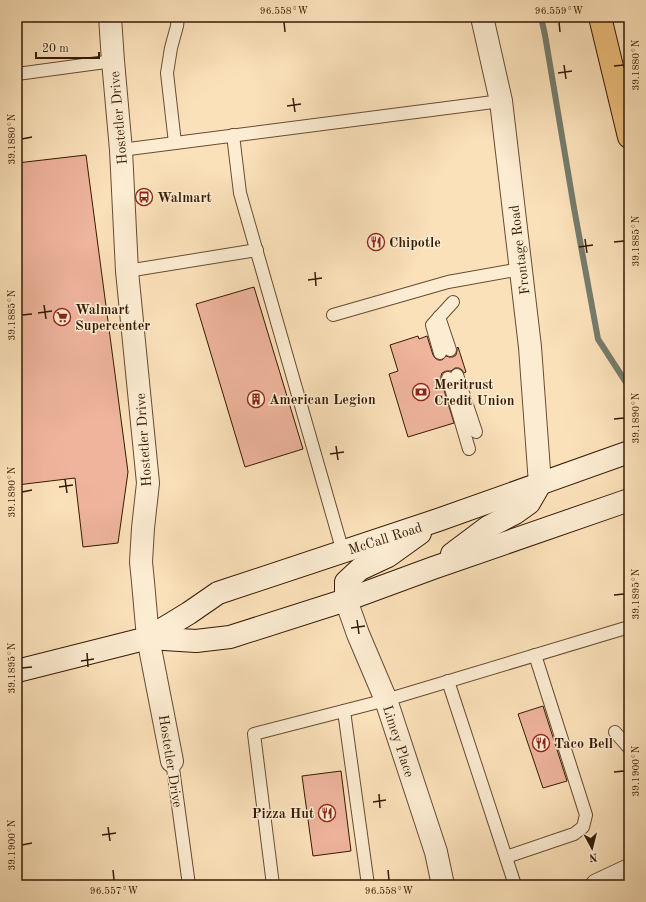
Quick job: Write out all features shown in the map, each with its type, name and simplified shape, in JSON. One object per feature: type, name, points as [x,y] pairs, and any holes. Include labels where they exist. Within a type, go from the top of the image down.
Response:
[{"type":"highway","points":[[600,17],[629,137]]},
{"type":"street","name":"Hostetler Drive","points":[[110,17],[121,150],[127,271],[148,483],[141,562],[148,638],[172,760]]},
{"type":"street","name":"Frontage Road","points":[[482,17],[501,101],[530,347],[540,484]]},
{"type":"street","name":"McCall Road","points":[[17,671],[148,638],[218,593],[438,520],[629,452]]},
{"type":"street","points":[[433,568],[488,527],[515,513],[529,503],[540,484]]},
{"type":"street","name":"McCall Road","points":[[148,638],[196,641],[230,637],[346,600],[629,500]]},
{"type":"street","points":[[346,600],[346,582],[360,569],[388,556],[438,520]]},
{"type":"street","name":"Limey Place","points":[[346,600],[386,700],[436,852],[443,885]]},
{"type":"street","points":[[597,885],[629,870]]},
{"type":"lane","points":[[174,143],[167,74],[178,17]]},
{"type":"lane","points":[[17,74],[113,61]]},
{"type":"lane","points":[[121,150],[501,101]]},
{"type":"lane","points":[[234,135],[240,193],[343,552]]},
{"type":"lane","points":[[127,271],[257,250]]},
{"type":"lane","points":[[333,315],[448,282],[521,269]]},
{"type":"lane","points":[[445,351],[432,325],[453,302]]},
{"type":"lane","points":[[469,449],[452,376],[476,432]]},
{"type":"lane","points":[[273,885],[254,734],[386,700],[629,627]]},
{"type":"lane","points":[[506,857],[574,834],[582,827],[586,815],[535,655]]},
{"type":"lane","points":[[448,681],[515,885]]},
{"type":"lane","points":[[344,711],[368,885]]},
{"type":"lane","points":[[615,732],[629,748]]},
{"type":"lane","name":"Hostetler Drive","points":[[172,760],[189,885]]},
{"type":"building","name":"Walmart Supercenter","points":[[86,155],[128,472],[118,543],[83,547],[75,478],[17,485],[17,163]]},
{"type":"building","name":"American Legion","points":[[254,287],[303,449],[245,467],[196,304]]},
{"type":"building","name":"Meritrust Credit Union","points":[[418,336],[419,339],[427,336],[433,355],[438,360],[442,360],[446,356],[453,357],[456,355],[458,347],[466,372],[464,373],[459,368],[455,368],[451,371],[442,373],[441,376],[454,423],[408,437],[389,374],[398,371],[390,345]]},
{"type":"building","name":"Taco Bell","points":[[543,706],[567,781],[543,788],[518,714]]},
{"type":"building","name":"Pizza Hut","points":[[341,771],[351,851],[313,856],[302,776]]},
{"type":"waterway","points":[[541,17],[598,339],[629,387]]},
{"type":"place","name":"Walmart","points":[[144,197]]},
{"type":"place","name":"Chipotle","points":[[376,242]]},
{"type":"place","name":"Walmart Supercenter","points":[[62,317]]},
{"type":"place","name":"Meritrust Credit Union","points":[[421,392]]},
{"type":"place","name":"American Legion","points":[[256,399]]},
{"type":"place","name":"Taco Bell","points":[[541,743]]},
{"type":"place","name":"Pizza Hut","points":[[327,813]]}]
